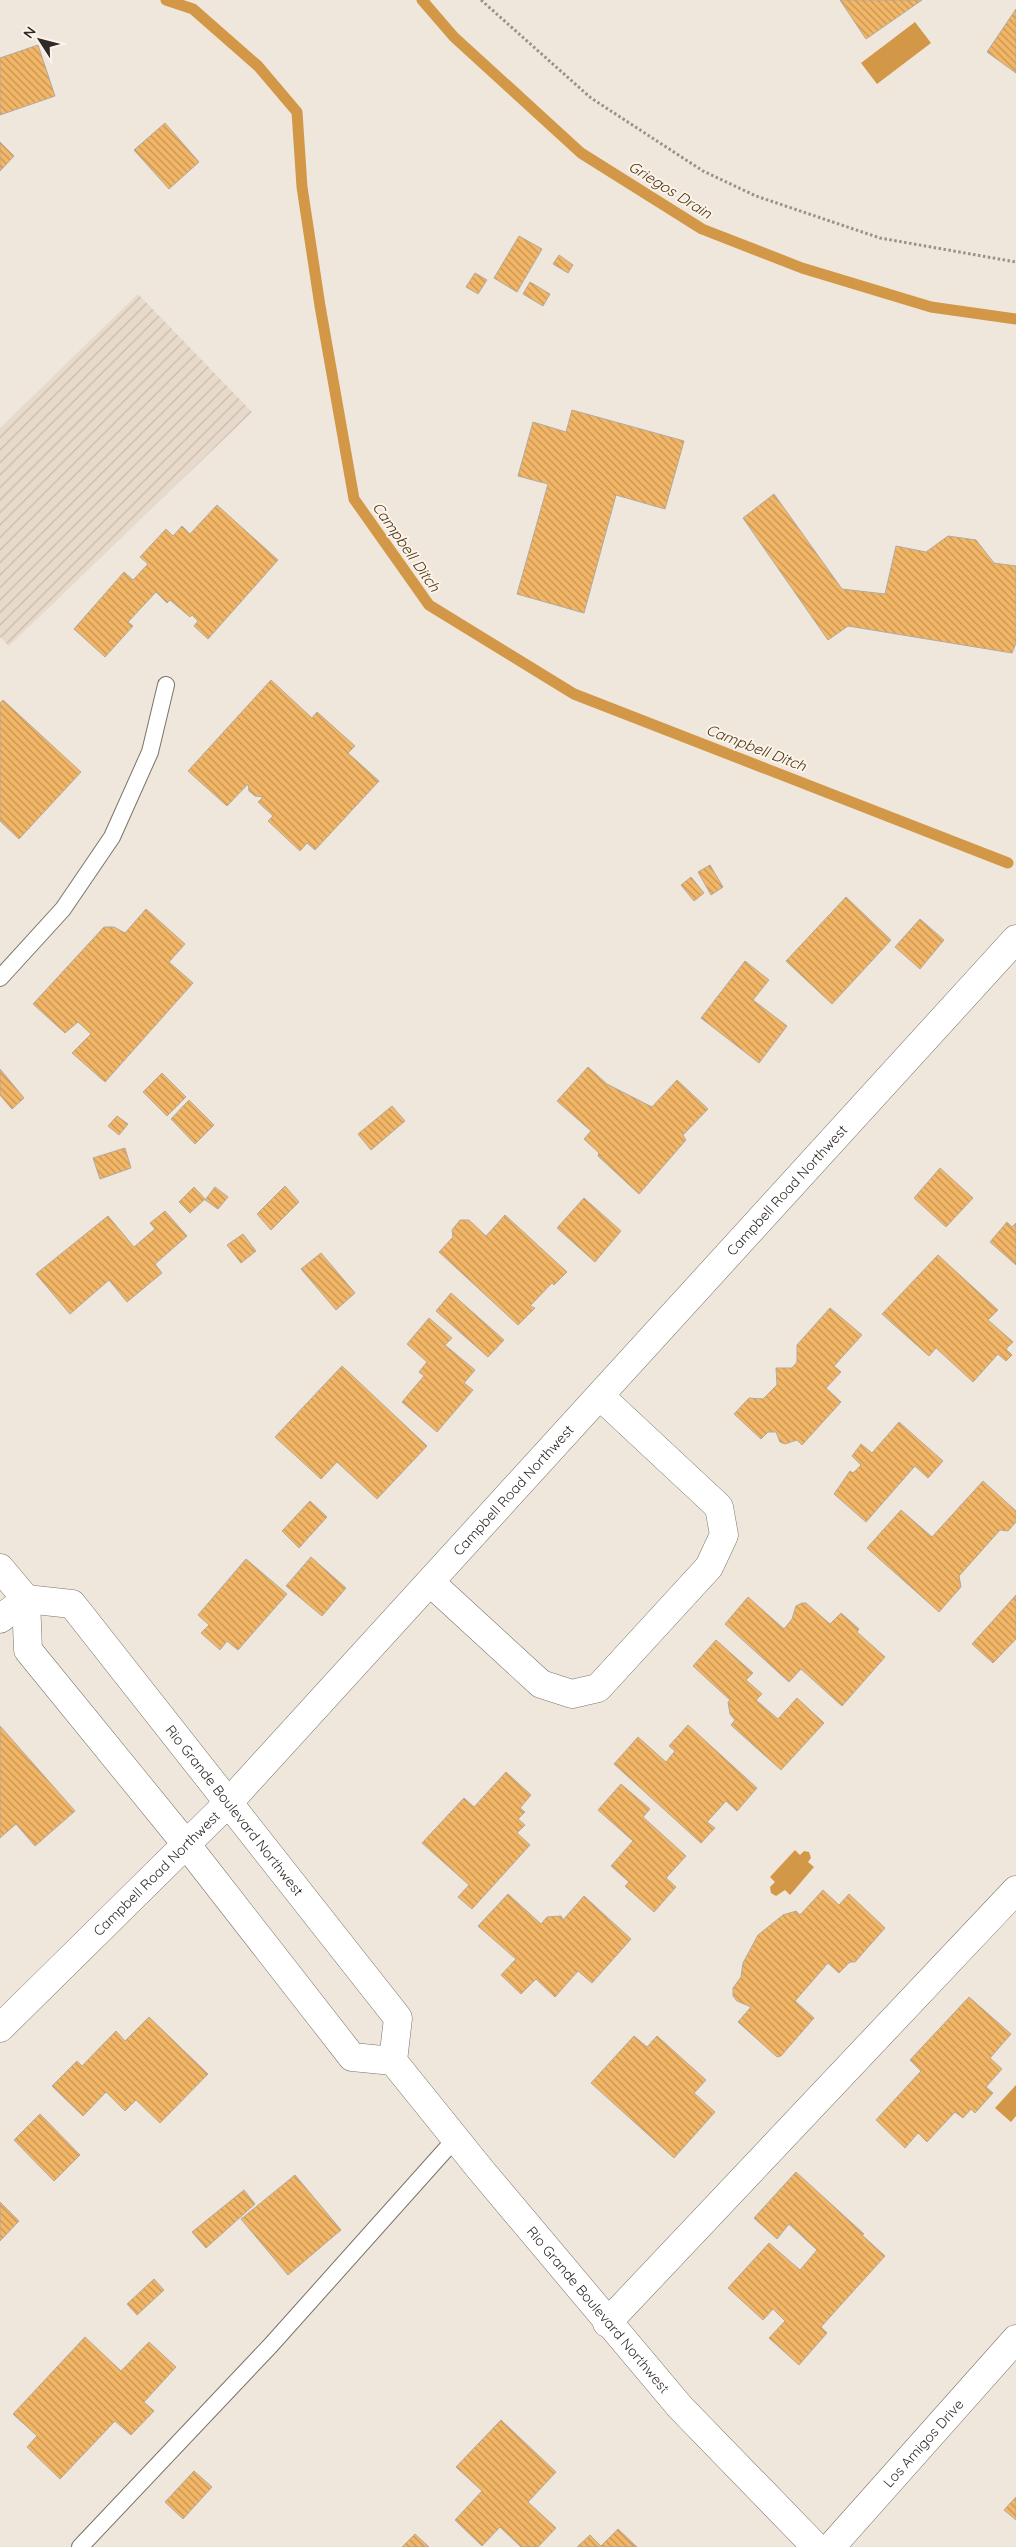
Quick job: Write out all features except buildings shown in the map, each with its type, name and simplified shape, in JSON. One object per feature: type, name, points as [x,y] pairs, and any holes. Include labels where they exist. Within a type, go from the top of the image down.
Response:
[{"type":"street","name":"Campbell Road Northwest","points":[[0,2028],[229,1802],[1016,939]]},
{"type":"street","points":[[430,1582],[540,1684],[572,1694],[598,1688],[709,1567],[724,1535],[719,1507],[600,1396]]},
{"type":"street","points":[[0,1568],[26,1599],[28,1650],[186,1844],[352,2057],[394,2061]]},
{"type":"street","points":[[0,1619],[26,1599]]},
{"type":"street","name":"Rio Grande Boulevard Northwest","points":[[26,1599],[72,1604],[398,2018],[394,2061],[607,2323],[680,2407],[816,2547]]},
{"type":"street","points":[[607,2323],[1016,1890]]},
{"type":"street","name":"Los Amigos Drive","points":[[831,2547],[1016,2339]]},
{"type":"lane","points":[[0,978],[63,909],[112,837],[150,752],[166,685]]},
{"type":"lane","points":[[80,2547],[271,2345],[456,2138]]},
{"type":"path","points":[[481,0],[591,98],[702,172],[756,196],[880,238],[1016,262]]},
{"type":"shaded area","points":[[915,22],[931,43],[877,84],[861,63]]},
{"type":"shaded area","points":[[138,294],[252,412],[9,646],[0,637],[0,428]]},
{"type":"shaded area","points":[[795,1850],[800,1855],[804,1851],[809,1852],[811,1858],[808,1862],[814,1867],[790,1895],[785,1890],[776,1896],[771,1893],[770,1887],[775,1882],[770,1877]]},
{"type":"shaded area","points":[[1016,2085],[1016,2116],[1011,2122],[995,2108]]},
{"type":"waterway","name":"Campbell Ditch","points":[[166,0],[193,9],[258,66],[297,112],[302,187],[320,306],[354,499],[429,605],[574,694],[1008,863]]},
{"type":"waterway","name":"Griegos Drain","points":[[422,0],[454,37],[581,153],[702,229],[802,268],[931,307],[1016,319]]}]
